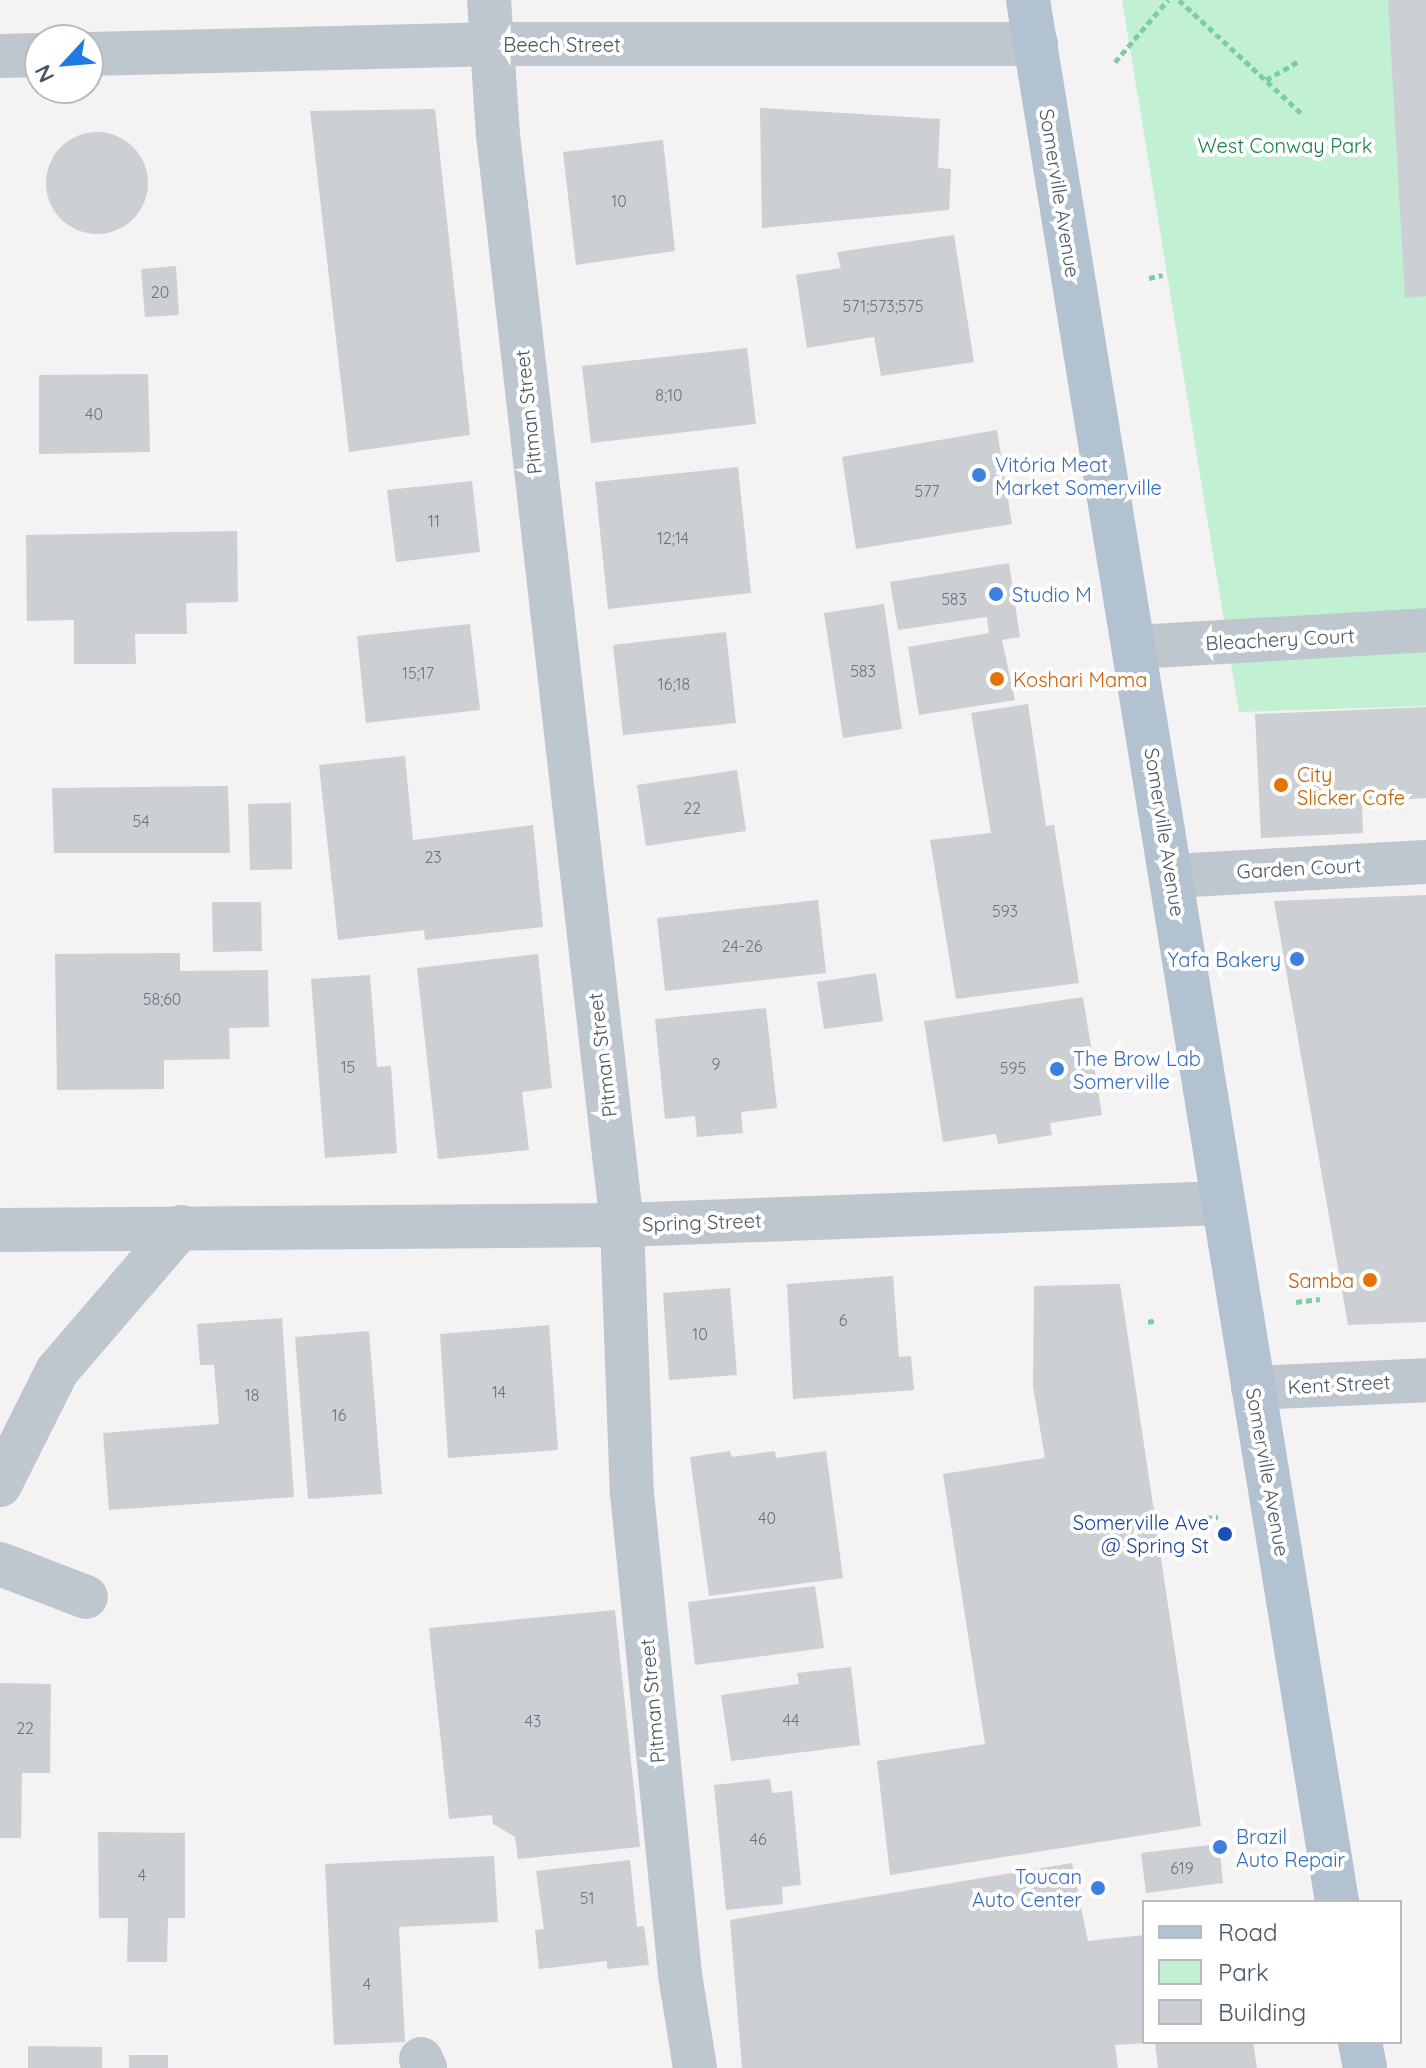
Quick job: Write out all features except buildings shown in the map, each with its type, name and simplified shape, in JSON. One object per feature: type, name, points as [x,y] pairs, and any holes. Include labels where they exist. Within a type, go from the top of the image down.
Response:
[{"type":"main road","name":"Somerville Avenue","points":[[1028,0],[1173,876],[1337,1900]]},
{"type":"main road","points":[[1360,2044],[1365,2068]]},
{"type":"street","name":"Pitman Street","points":[[489,0],[488,44],[622,1225],[632,1493],[680,1975],[695,2068]]},
{"type":"street","name":"Beech Street","points":[[104,54],[488,44],[1036,44]]},
{"type":"street","points":[[0,56],[24,55]]},
{"type":"street","name":"Bleachery Court","points":[[1135,647],[1426,630]]},
{"type":"street","name":"Garden Court","points":[[1173,876],[1426,862]]},
{"type":"street","name":"Spring Street","points":[[0,1230],[622,1225],[1223,1203]]},
{"type":"street","points":[[0,1485],[57,1371],[181,1227]]},
{"type":"street","name":"Kent Street","points":[[1253,1388],[1426,1380]]},
{"type":"street","points":[[0,1564],[86,1597]]},
{"type":"path","points":[[1115,62],[1168,0]]},
{"type":"path","points":[[1179,0],[1301,113]]},
{"type":"path","points":[[1266,80],[1299,61]]},
{"type":"path","points":[[1149,278],[1163,275]]},
{"type":"path","points":[[1287,1303],[1320,1299]]},
{"type":"path","points":[[1148,1322],[1157,1320]]},
{"type":"path","points":[[1206,1518],[1223,1516]]},
{"type":"path","points":[[1180,1522],[1189,1521]]},
{"type":"green space","name":"West Conway Park","points":[[1122,0],[1426,0],[1426,706],[1239,712]]},
{"type":"place","name":"Vitória Meat Market Somerville","points":[[979,475]]},
{"type":"place","name":"Studio M","points":[[996,594]]},
{"type":"place","name":"Koshari Mama","points":[[997,679]]},
{"type":"place","name":"City Slicker Cafe","points":[[1281,785]]},
{"type":"place","name":"Yafa Bakery","points":[[1297,959]]},
{"type":"place","name":"The Brow Lab Somerville","points":[[1057,1069]]},
{"type":"place","name":"Samba","points":[[1370,1280]]},
{"type":"place","name":"Somerville Ave @ Spring St","points":[[1225,1534]]},
{"type":"place","name":"Brazil Auto Repair","points":[[1220,1847]]},
{"type":"place","name":"Toucan Auto Center","points":[[1098,1888]]}]
